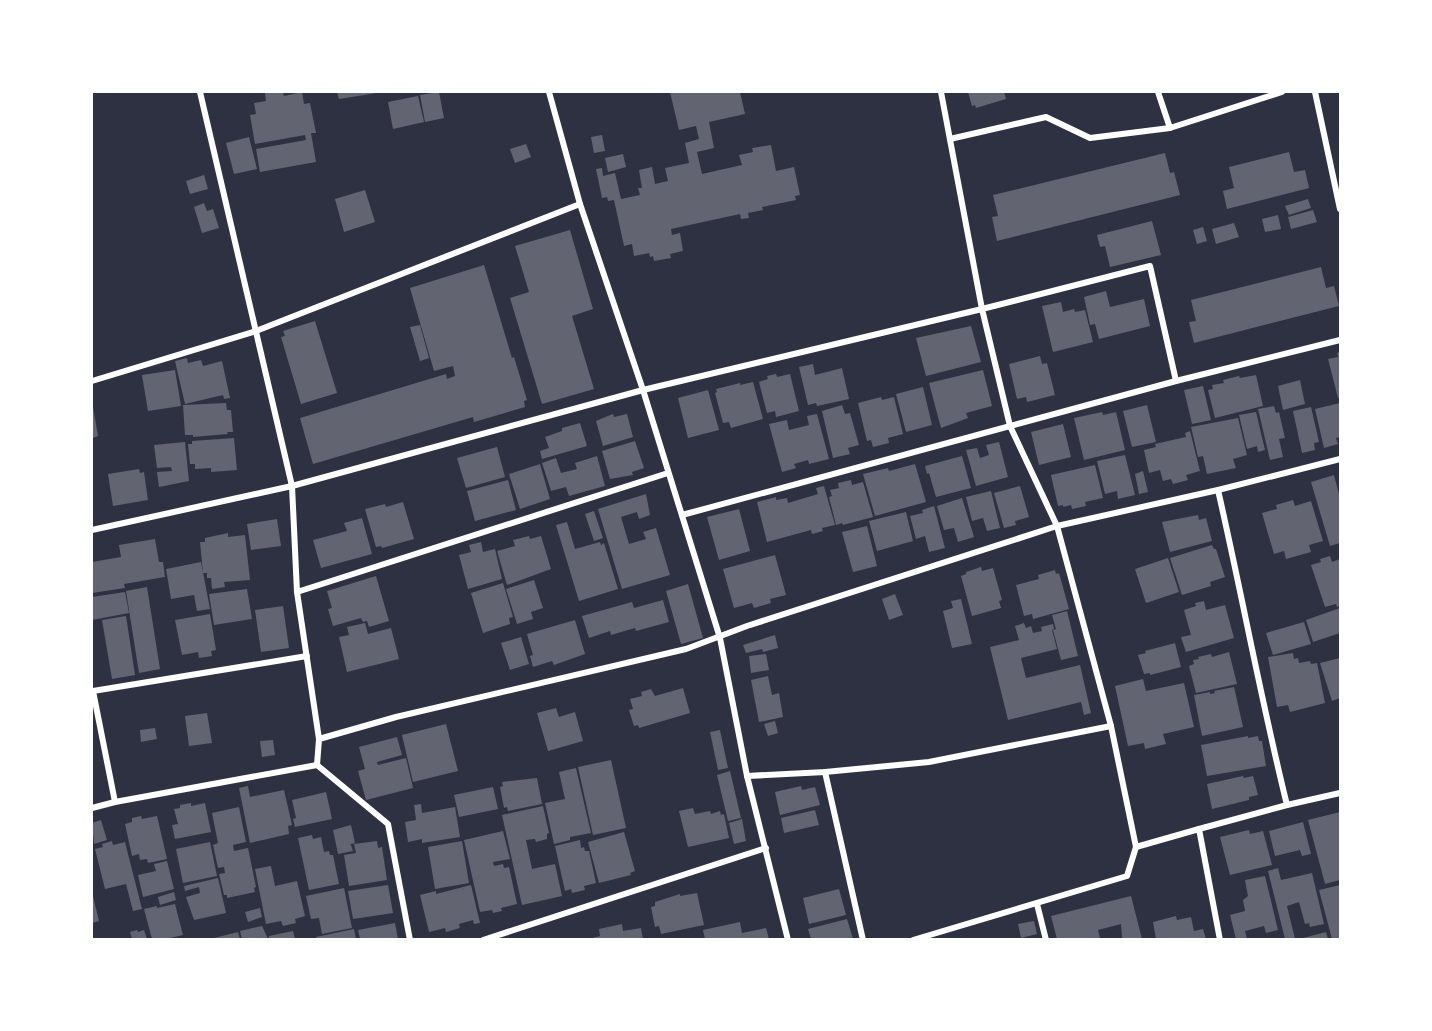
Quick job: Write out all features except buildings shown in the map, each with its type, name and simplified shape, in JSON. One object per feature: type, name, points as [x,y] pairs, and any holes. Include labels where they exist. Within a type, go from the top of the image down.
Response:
[{"type":"street","points":[[200,92],[292,486],[297,592],[319,740],[317,765]]},
{"type":"street","points":[[549,92],[580,204],[643,390],[720,638],[747,776],[788,939]]},
{"type":"street","points":[[913,939],[1127,876],[1136,847],[1111,726],[1057,526],[1010,426],[982,309],[941,92]]},
{"type":"street","points":[[1158,92],[1170,128]]},
{"type":"street","points":[[950,139],[1046,117],[1090,138],[1170,128],[1282,92]]},
{"type":"street","points":[[1314,92],[1341,209]]},
{"type":"street","points":[[92,381],[256,331],[580,204]]},
{"type":"street","points":[[92,530],[292,486],[643,390],[982,309],[1150,266],[1176,381]]},
{"type":"street","points":[[682,515],[1176,381],[1341,340]]},
{"type":"street","points":[[319,740],[396,717],[686,649],[747,626],[1057,526],[1218,490],[1341,459]]},
{"type":"street","points":[[297,592],[669,473]]},
{"type":"street","points":[[1218,490],[1242,594],[1266,720],[1287,805]]},
{"type":"street","points":[[115,802],[92,691],[307,656]]},
{"type":"street","points":[[747,776],[825,772],[929,762],[1111,726]]},
{"type":"street","points":[[92,808],[317,765]]},
{"type":"street","points":[[317,765],[388,824],[410,939]]},
{"type":"street","points":[[825,772],[863,939]]},
{"type":"street","points":[[1136,847],[1287,805],[1341,793]]},
{"type":"street","points":[[1199,829],[1220,939]]},
{"type":"street","points":[[483,939],[766,848]]},
{"type":"street","points":[[1037,904],[1046,939]]}]
